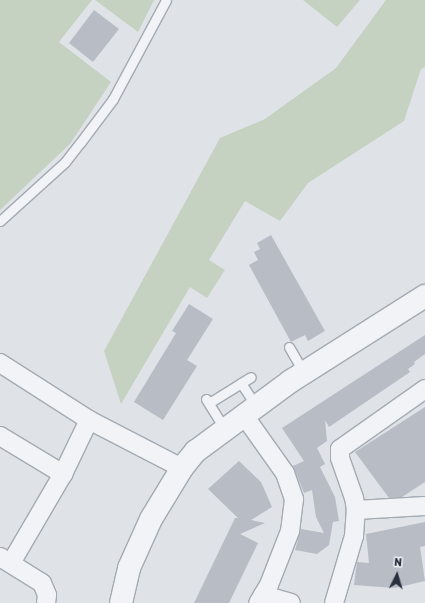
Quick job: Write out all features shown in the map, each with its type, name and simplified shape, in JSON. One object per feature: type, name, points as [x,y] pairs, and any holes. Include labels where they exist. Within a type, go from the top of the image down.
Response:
[{"type":"street","points":[[121,603],[129,568],[140,542],[182,468],[196,451],[224,428],[304,373],[425,296]]},
{"type":"street","points":[[0,362],[89,420],[182,468]]},
{"type":"street","points":[[334,603],[354,536],[356,510],[354,498],[340,458],[340,449],[425,389]]},
{"type":"street","points":[[250,410],[285,473],[294,499],[290,532],[260,599],[291,603]]},
{"type":"street","points":[[46,603],[47,595],[42,583],[6,560],[63,474],[89,420]]},
{"type":"street","points":[[0,436],[63,474]]},
{"type":"street","points":[[356,510],[425,506]]},
{"type":"lane","points":[[0,221],[65,162],[80,143],[112,99],[166,0]]},
{"type":"lane","points":[[289,347],[304,373]]},
{"type":"lane","points":[[224,428],[207,401],[251,376]]},
{"type":"lane","points":[[241,383],[250,410]]},
{"type":"green space","points":[[0,0],[92,0],[59,42],[111,82],[70,144],[0,210]]},
{"type":"green space","points":[[95,0],[154,0],[138,32]]},
{"type":"green space","points":[[303,0],[360,0],[337,27]]},
{"type":"green space","points":[[386,0],[425,0],[425,67],[421,69],[404,121],[308,183],[280,221],[245,201],[209,260],[225,270],[207,298],[190,287],[121,404],[104,351],[220,138],[265,119],[336,68]]},
{"type":"building","points":[[94,10],[119,29],[93,62],[69,43]]},
{"type":"building","points":[[271,235],[325,331],[308,341],[305,335],[291,342],[249,265],[258,260],[254,252],[260,249],[257,243]]},
{"type":"building","points":[[189,304],[213,319],[187,360],[197,366],[163,420],[134,402],[176,333],[172,331]]},
{"type":"building","points":[[425,335],[425,354],[414,362],[415,364],[408,369],[410,372],[329,427],[325,420],[327,441],[317,448],[325,464],[320,467],[335,497],[339,521],[333,522],[329,545],[317,554],[295,550],[301,529],[324,533],[316,517],[312,490],[304,493],[293,466],[304,461],[282,428]]},
{"type":"building","points":[[425,407],[425,482],[402,497],[389,498],[355,452]]},
{"type":"building","points":[[239,461],[261,482],[272,507],[251,520],[265,523],[240,534],[258,543],[229,603],[194,603],[235,518],[238,518],[208,489]]},
{"type":"building","points":[[425,522],[425,546],[420,547],[425,581],[395,588],[354,585],[357,562],[369,563],[366,534]]}]
